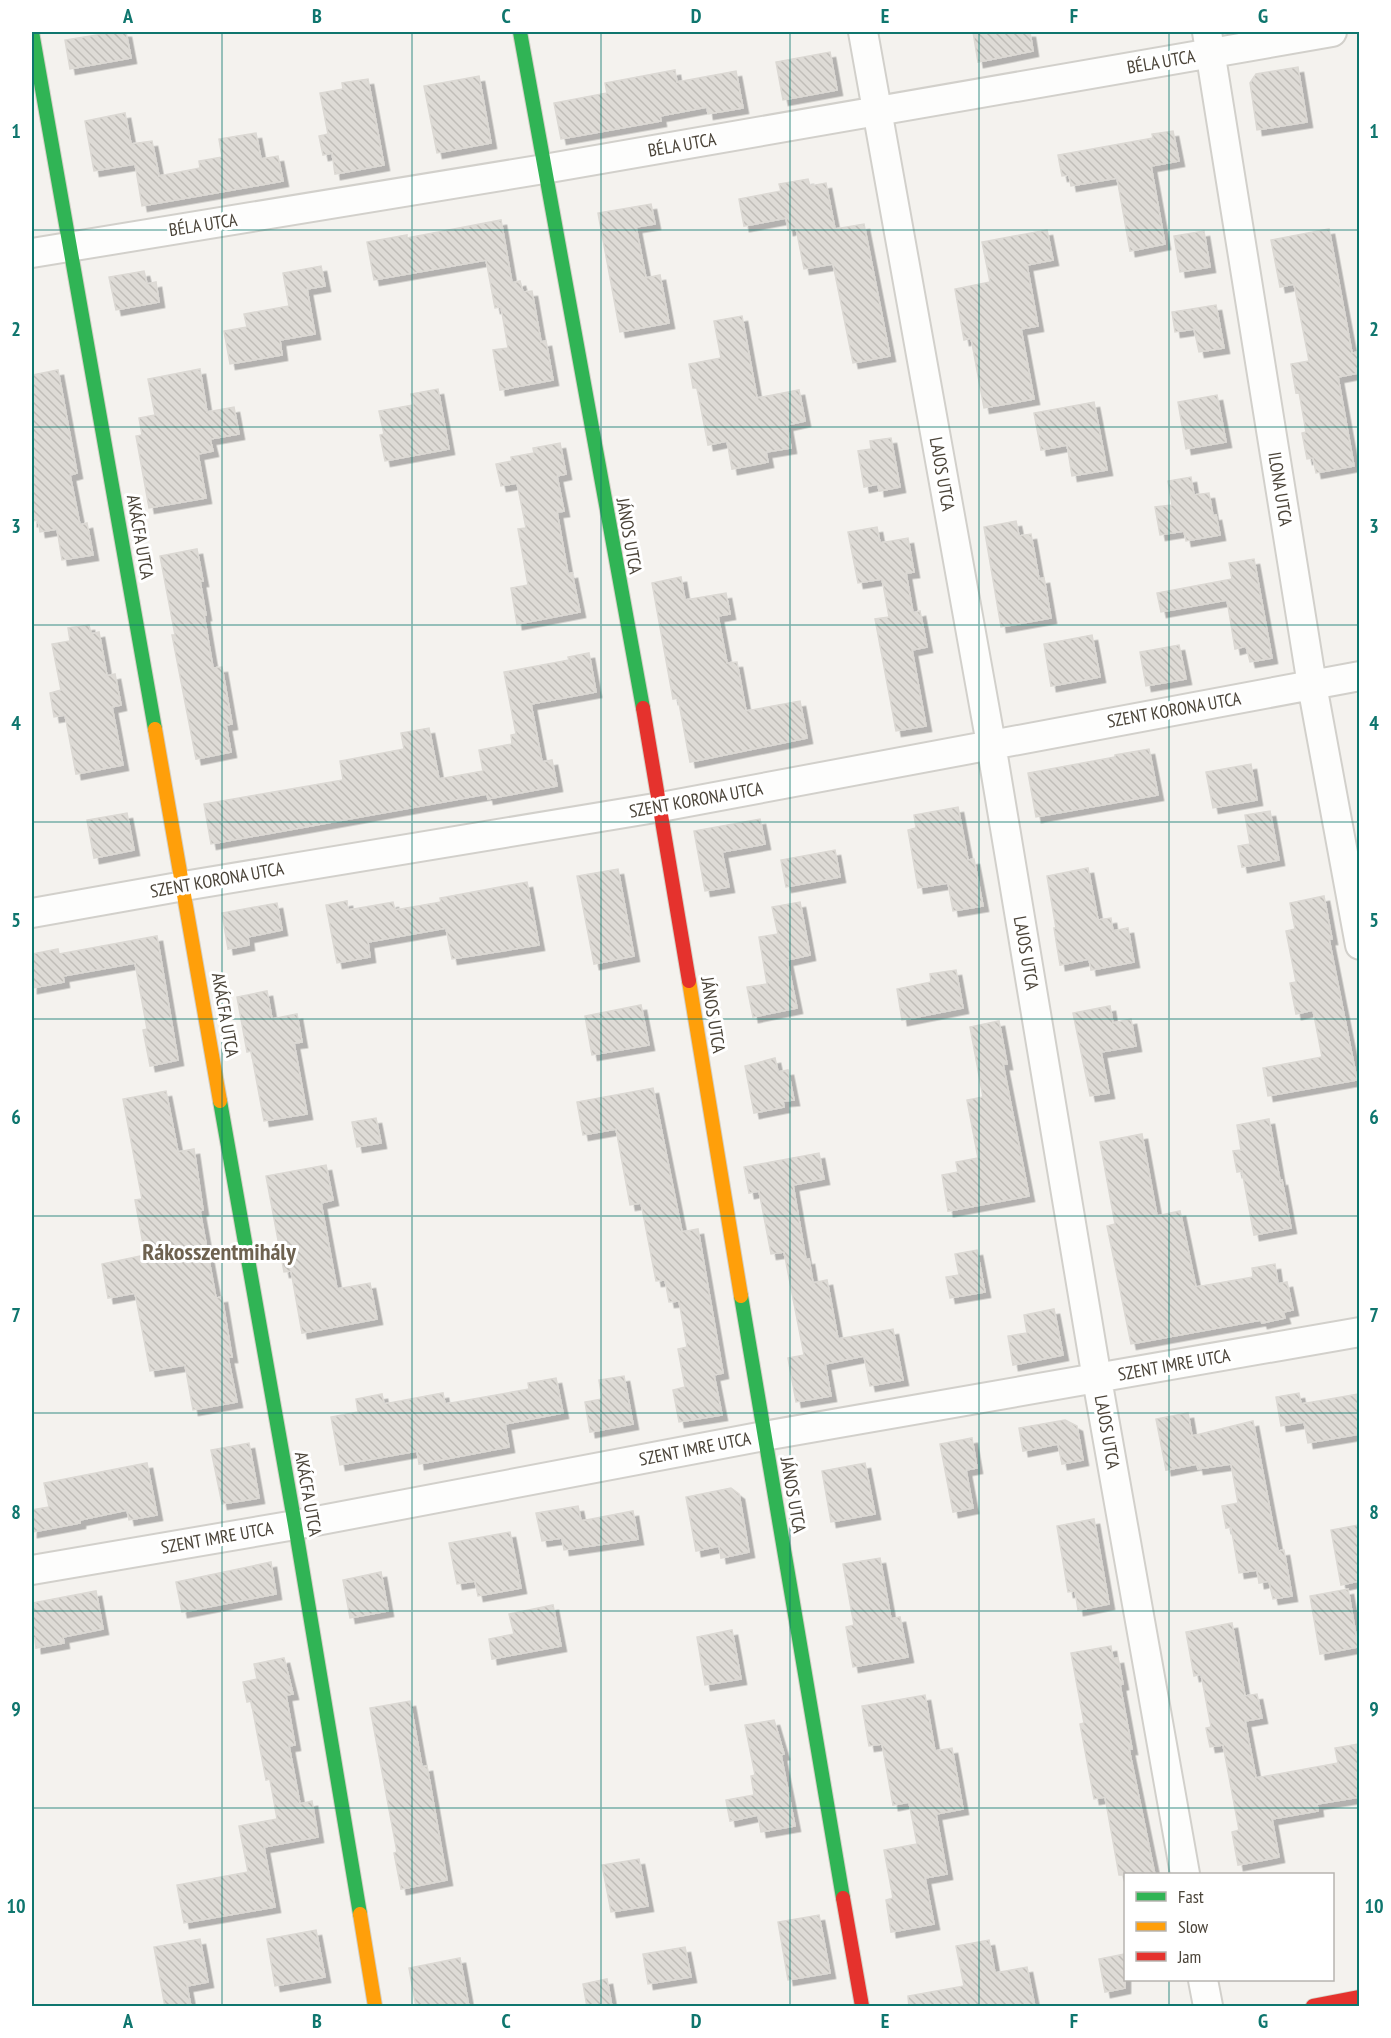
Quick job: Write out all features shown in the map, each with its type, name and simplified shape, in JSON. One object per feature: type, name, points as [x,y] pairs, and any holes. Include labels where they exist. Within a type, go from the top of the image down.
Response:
[{"type":"street","name":"AKÁCFA UTCA","points":[[32,32],[295,1525],[375,2007]]},
{"type":"street","name":"JÁNOS UTCA","points":[[520,32],[661,807],[764,1437],[862,2007]]},
{"type":"street","name":"LAJOS UTCA","points":[[863,32],[991,744],[1097,1379],[1185,1873]]},
{"type":"street","name":"BÉLA UTCA","points":[[32,253],[544,169],[877,110],[1209,42],[1332,32]]},
{"type":"street","name":"ILONA UTCA","points":[[1209,42],[1312,685],[1359,945]]},
{"type":"street","name":"SZENT KORONA UTCA","points":[[32,913],[661,807],[1359,676]]},
{"type":"street","name":"SZENT IMRE UTCA","points":[[32,1570],[295,1525],[764,1437],[1359,1332]]},
{"type":"street","points":[[1203,1981],[1208,2007]]},
{"type":"street","points":[[1313,2006],[1359,1997]]},
{"type":"building","points":[[126,32],[131,58],[70,69],[65,40]]},
{"type":"building","points":[[973,32],[1030,32],[1033,51],[978,62]]},
{"type":"building","points":[[830,52],[837,90],[783,100],[776,62]]},
{"type":"building","points":[[1298,67],[1307,122],[1257,130],[1250,83],[1256,74]]},
{"type":"building","points":[[675,70],[677,82],[736,71],[743,108],[708,114],[707,107],[660,116],[661,121],[561,139],[554,103],[607,93],[605,83]]},
{"type":"building","points":[[479,76],[491,143],[437,153],[424,86]]},
{"type":"building","points":[[368,79],[384,165],[335,174],[332,153],[323,155],[319,136],[328,134],[320,93],[343,89],[342,83]]},
{"type":"building","points":[[125,113],[131,144],[152,141],[159,176],[200,168],[199,161],[222,157],[219,139],[256,133],[261,159],[278,156],[283,181],[142,206],[135,164],[94,171],[85,121]]},
{"type":"building","points":[[1173,131],[1179,161],[1151,166],[1165,244],[1130,251],[1117,178],[1071,186],[1069,175],[1062,176],[1058,155],[1153,138],[1152,134]]},
{"type":"building","points":[[808,179],[810,186],[826,183],[835,229],[864,224],[890,356],[853,363],[833,264],[804,269],[796,228],[788,230],[786,218],[744,226],[739,199],[781,191],[779,184]]},
{"type":"building","points":[[651,204],[655,224],[636,227],[646,278],[660,275],[669,323],[620,332],[598,213]]},
{"type":"building","points":[[501,220],[512,283],[520,281],[523,292],[532,291],[541,342],[546,341],[553,380],[500,390],[493,350],[508,348],[501,307],[495,308],[486,260],[374,280],[367,242],[407,235],[407,238]]},
{"type":"building","points":[[1329,229],[1352,353],[1359,352],[1359,373],[1338,377],[1354,466],[1316,473],[1313,458],[1307,459],[1302,433],[1306,432],[1291,364],[1309,361],[1294,284],[1280,287],[1271,240]]},
{"type":"building","points":[[1047,230],[1053,260],[1027,265],[1038,326],[1021,329],[1034,399],[984,408],[971,338],[964,340],[955,289],[990,282],[982,242]]},
{"type":"building","points":[[1204,231],[1210,267],[1180,272],[1174,236]]},
{"type":"building","points":[[321,266],[325,286],[307,289],[315,334],[280,340],[282,355],[230,364],[224,331],[247,327],[244,314],[289,306],[283,273]]},
{"type":"building","points":[[144,271],[147,284],[156,282],[159,302],[116,310],[109,277]]},
{"type":"building","points":[[1216,305],[1224,348],[1199,352],[1194,329],[1175,332],[1172,312]]},
{"type":"building","points":[[742,316],[757,398],[799,390],[805,421],[787,425],[791,448],[766,452],[768,462],[732,469],[727,441],[708,445],[697,388],[693,388],[689,364],[721,358],[714,321]]},
{"type":"building","points":[[200,369],[207,412],[234,407],[239,434],[210,439],[213,451],[198,454],[206,498],[149,508],[136,436],[142,435],[139,418],[155,415],[148,379]]},
{"type":"building","points":[[58,370],[77,473],[70,475],[80,525],[87,523],[93,555],[62,560],[57,529],[40,532],[38,520],[32,521],[32,375]]},
{"type":"building","points":[[438,389],[449,449],[385,461],[380,435],[384,434],[379,411],[413,405],[411,394]]},
{"type":"building","points":[[1217,395],[1226,442],[1186,449],[1178,402]]},
{"type":"building","points":[[1094,402],[1107,470],[1072,476],[1067,445],[1041,450],[1034,413]]},
{"type":"building","points":[[891,438],[900,487],[879,491],[878,484],[864,487],[858,451],[871,449],[870,441]]},
{"type":"building","points":[[560,443],[566,474],[557,476],[564,511],[557,512],[568,574],[572,573],[580,612],[517,624],[511,588],[528,585],[518,529],[526,528],[517,483],[501,486],[496,464],[512,461],[511,457],[534,453],[533,448]]},
{"type":"building","points":[[1191,477],[1194,495],[1209,493],[1213,516],[1216,515],[1220,535],[1186,541],[1184,531],[1160,535],[1155,507],[1172,505],[1168,481]]},
{"type":"building","points":[[1016,521],[1019,536],[1031,534],[1039,579],[1044,578],[1051,618],[1001,627],[984,527]]},
{"type":"building","points":[[877,527],[880,543],[908,538],[914,572],[906,573],[913,613],[920,611],[927,647],[912,650],[926,726],[896,731],[875,619],[889,617],[882,579],[858,583],[848,532]]},
{"type":"building","points":[[197,549],[203,581],[200,581],[206,615],[204,615],[213,668],[222,667],[232,724],[226,725],[231,752],[196,759],[172,635],[175,635],[160,556]]},
{"type":"building","points":[[1254,559],[1272,658],[1250,662],[1246,646],[1235,649],[1227,600],[1161,612],[1157,593],[1232,579],[1229,563]]},
{"type":"building","points":[[681,577],[685,600],[726,593],[730,614],[718,616],[727,663],[737,662],[746,711],[800,701],[807,738],[690,762],[678,698],[673,699],[652,583]]},
{"type":"building","points":[[89,625],[91,634],[99,632],[107,676],[115,674],[121,705],[112,707],[123,765],[76,774],[65,715],[54,717],[50,693],[61,690],[52,644],[70,641],[68,628]]},
{"type":"building","points":[[1092,635],[1100,677],[1051,686],[1044,644]]},
{"type":"building","points":[[1179,645],[1186,679],[1146,686],[1140,652]]},
{"type":"building","points":[[589,653],[596,692],[531,704],[542,762],[552,760],[557,786],[488,799],[487,794],[211,844],[204,804],[343,780],[340,761],[404,749],[401,733],[429,728],[439,779],[483,771],[479,750],[512,744],[511,735],[516,734],[504,672],[569,660],[568,657]]},
{"type":"building","points":[[1149,749],[1158,795],[1036,817],[1028,773]]},
{"type":"building","points":[[1251,764],[1257,800],[1213,808],[1206,772]]},
{"type":"building","points":[[958,807],[968,860],[974,859],[983,906],[953,911],[948,883],[918,888],[908,830],[916,828],[914,815]]},
{"type":"building","points":[[1270,811],[1279,860],[1242,867],[1238,846],[1250,844],[1245,815]]},
{"type":"building","points":[[127,813],[134,850],[94,858],[87,820]]},
{"type":"building","points":[[760,819],[765,844],[722,852],[729,887],[705,891],[694,831]]},
{"type":"building","points":[[835,850],[840,877],[786,887],[781,860]]},
{"type":"building","points":[[1088,868],[1098,920],[1111,918],[1113,931],[1128,928],[1134,962],[1091,970],[1089,959],[1060,965],[1047,876]]},
{"type":"building","points":[[618,869],[634,956],[594,964],[577,876]]},
{"type":"building","points":[[527,882],[539,945],[452,959],[446,928],[368,942],[370,957],[337,963],[326,905],[347,901],[348,910],[393,902],[395,910],[441,902],[440,898]]},
{"type":"building","points":[[1324,896],[1332,939],[1329,939],[1357,1080],[1268,1096],[1263,1068],[1322,1057],[1313,1010],[1296,1014],[1290,983],[1296,982],[1286,931],[1295,929],[1290,903]]},
{"type":"building","points":[[800,902],[810,955],[787,960],[797,1008],[753,1017],[747,987],[767,984],[759,937],[778,934],[772,907]]},
{"type":"building","points":[[277,903],[282,930],[248,937],[249,945],[228,949],[222,913]]},
{"type":"building","points":[[157,936],[178,1060],[150,1066],[143,1030],[147,1029],[135,963],[63,976],[64,982],[32,988],[32,954],[58,949],[59,954]]},
{"type":"building","points":[[956,970],[963,1008],[902,1020],[897,989],[931,982],[930,974]]},
{"type":"building","points":[[267,991],[272,1019],[297,1014],[302,1042],[294,1043],[307,1114],[264,1121],[251,1051],[247,1052],[237,997]]},
{"type":"building","points":[[641,1005],[649,1045],[592,1055],[585,1016]]},
{"type":"building","points":[[1110,1006],[1113,1023],[1131,1019],[1136,1046],[1101,1052],[1109,1093],[1090,1096],[1073,1013]]},
{"type":"building","points":[[999,1021],[1007,1064],[1003,1064],[1029,1196],[948,1211],[942,1175],[958,1172],[956,1162],[978,1158],[967,1100],[983,1097],[970,1027]]},
{"type":"building","points":[[775,1058],[778,1072],[788,1070],[794,1100],[783,1101],[784,1107],[754,1113],[745,1066]]},
{"type":"building","points":[[653,1088],[682,1232],[698,1229],[723,1373],[714,1375],[722,1415],[679,1422],[673,1390],[685,1387],[678,1349],[687,1347],[679,1301],[669,1302],[665,1280],[656,1281],[641,1203],[630,1205],[616,1129],[583,1135],[577,1102]]},
{"type":"building","points":[[166,1091],[178,1152],[194,1149],[203,1210],[200,1211],[216,1298],[222,1297],[232,1357],[228,1357],[237,1402],[193,1410],[185,1365],[150,1371],[135,1293],[108,1298],[102,1264],[145,1255],[135,1200],[142,1199],[123,1099]]},
{"type":"building","points":[[376,1118],[381,1143],[357,1147],[352,1122]]},
{"type":"building","points":[[1269,1119],[1291,1228],[1254,1235],[1242,1171],[1237,1172],[1233,1151],[1241,1150],[1237,1125]]},
{"type":"building","points":[[1142,1134],[1157,1216],[1180,1211],[1196,1287],[1253,1277],[1252,1268],[1275,1264],[1278,1284],[1287,1282],[1293,1310],[1283,1312],[1285,1318],[1262,1323],[1261,1320],[1131,1344],[1107,1226],[1115,1224],[1100,1142]]},
{"type":"building","points":[[819,1153],[824,1179],[793,1185],[806,1260],[809,1259],[813,1283],[827,1280],[838,1339],[893,1329],[903,1380],[870,1386],[864,1356],[825,1364],[831,1396],[796,1402],[788,1358],[804,1355],[784,1252],[771,1254],[759,1191],[749,1193],[744,1167]]},
{"type":"building","points":[[326,1165],[333,1200],[321,1203],[337,1289],[370,1283],[377,1319],[302,1333],[291,1271],[284,1272],[266,1176]]},
{"type":"building","points":[[977,1250],[985,1292],[950,1298],[946,1277],[959,1275],[955,1254]]},
{"type":"building","points":[[1054,1309],[1063,1355],[1013,1365],[1008,1336],[1027,1333],[1024,1315]]},
{"type":"building","points":[[624,1376],[633,1424],[590,1432],[585,1402],[602,1399],[599,1380]]},
{"type":"building","points":[[556,1378],[563,1413],[505,1424],[509,1447],[419,1464],[417,1451],[340,1465],[331,1417],[358,1412],[356,1399],[382,1394],[384,1404],[443,1393],[445,1404],[529,1389],[528,1383]]},
{"type":"building","points":[[1299,1393],[1301,1404],[1359,1394],[1359,1434],[1308,1443],[1304,1422],[1281,1426],[1276,1397]]},
{"type":"building","points":[[1188,1413],[1192,1436],[1253,1421],[1278,1551],[1284,1550],[1292,1596],[1273,1599],[1269,1581],[1259,1583],[1257,1570],[1239,1573],[1231,1527],[1226,1528],[1222,1506],[1238,1503],[1231,1464],[1198,1469],[1197,1464],[1166,1470],[1156,1419]]},
{"type":"building","points":[[1065,1420],[1077,1426],[1083,1460],[1062,1464],[1058,1444],[1023,1451],[1019,1428]]},
{"type":"building","points":[[972,1438],[977,1468],[966,1470],[973,1508],[953,1512],[940,1444]]},
{"type":"building","points":[[249,1443],[259,1498],[222,1504],[211,1450]]},
{"type":"building","points":[[147,1463],[157,1515],[129,1520],[127,1510],[80,1520],[80,1523],[32,1532],[32,1510],[49,1507],[44,1483]]},
{"type":"building","points":[[865,1463],[875,1514],[831,1522],[822,1471]]},
{"type":"building","points":[[731,1488],[739,1494],[749,1552],[721,1558],[719,1546],[696,1551],[686,1497]]},
{"type":"building","points":[[578,1506],[581,1521],[633,1511],[638,1539],[564,1550],[562,1538],[542,1541],[536,1513]]},
{"type":"building","points":[[1094,1519],[1109,1604],[1078,1610],[1075,1591],[1068,1592],[1057,1526]]},
{"type":"building","points":[[1359,1525],[1359,1581],[1341,1585],[1331,1530]]},
{"type":"building","points":[[510,1532],[521,1588],[478,1596],[475,1581],[457,1584],[449,1543]]},
{"type":"building","points":[[880,1558],[891,1619],[900,1617],[908,1657],[853,1667],[846,1627],[854,1625],[843,1564]]},
{"type":"building","points":[[271,1562],[276,1594],[182,1612],[176,1582]]},
{"type":"building","points":[[381,1572],[388,1611],[350,1618],[343,1580]]},
{"type":"building","points":[[1348,1589],[1358,1647],[1320,1654],[1310,1596]]},
{"type":"building","points":[[96,1591],[103,1629],[63,1637],[64,1643],[36,1648],[35,1638],[32,1638],[32,1603]]},
{"type":"building","points":[[553,1605],[561,1646],[492,1659],[489,1639],[514,1634],[509,1614]]},
{"type":"building","points":[[1232,1623],[1245,1696],[1257,1694],[1262,1718],[1245,1721],[1256,1778],[1338,1763],[1335,1748],[1359,1744],[1359,1797],[1317,1804],[1318,1811],[1272,1819],[1279,1857],[1238,1865],[1232,1832],[1239,1830],[1223,1745],[1210,1747],[1206,1728],[1211,1727],[1201,1674],[1194,1676],[1186,1632]]},
{"type":"building","points":[[732,1630],[741,1679],[705,1685],[697,1637]]},
{"type":"building","points":[[1111,1646],[1113,1659],[1118,1658],[1123,1684],[1120,1685],[1132,1749],[1129,1749],[1155,1873],[1119,1875],[1105,1797],[1094,1799],[1080,1724],[1084,1723],[1071,1653]]},
{"type":"building","points":[[284,1658],[293,1694],[286,1695],[295,1745],[289,1746],[300,1804],[312,1801],[318,1837],[264,1847],[275,1907],[184,1923],[177,1885],[248,1872],[239,1826],[277,1819],[270,1779],[266,1780],[251,1701],[247,1702],[243,1682],[257,1679],[254,1664]]},
{"type":"building","points":[[925,1695],[935,1751],[952,1748],[963,1809],[936,1814],[947,1874],[925,1878],[934,1924],[891,1932],[886,1900],[893,1898],[884,1850],[917,1844],[909,1802],[893,1805],[882,1744],[869,1746],[862,1706]]},
{"type":"building","points":[[410,1701],[422,1767],[427,1766],[447,1880],[401,1889],[394,1853],[397,1852],[370,1708]]},
{"type":"building","points":[[774,1720],[784,1754],[781,1755],[795,1826],[761,1832],[758,1815],[730,1821],[726,1800],[754,1795],[751,1776],[755,1775],[745,1725]]},
{"type":"building","points":[[639,1859],[648,1906],[611,1912],[602,1865]]},
{"type":"building","points":[[819,1915],[830,1973],[788,1980],[778,1922]]},
{"type":"building","points":[[316,1930],[325,1977],[275,1986],[267,1939]]},
{"type":"building","points":[[200,1939],[208,1982],[187,1986],[191,2007],[165,2007],[154,1947]]},
{"type":"building","points":[[989,1940],[995,1973],[1027,1967],[1035,2007],[909,2007],[908,1996],[964,1986],[956,1946]]},
{"type":"building","points":[[685,1947],[691,1977],[648,1984],[643,1954]]},
{"type":"building","points":[[1124,1954],[1125,1988],[1105,1992],[1099,1959]]},
{"type":"building","points":[[460,1958],[469,2007],[416,2007],[409,1968]]},
{"type":"building","points":[[607,1979],[612,2007],[587,2007],[583,1984]]},
{"type":"traffic: fast","points":[[32,32],[155,729]]},
{"type":"traffic: fast","points":[[520,32],[643,708]]},
{"type":"traffic: fast","points":[[220,1101],[295,1525],[360,1914]]},
{"type":"traffic: fast","points":[[741,1296],[843,1898]]},
{"type":"traffic: slow","points":[[155,729],[220,1101]]},
{"type":"traffic: slow","points":[[689,981],[741,1296]]},
{"type":"traffic: slow","points":[[360,1914],[375,2006]]},
{"type":"traffic: jam","points":[[643,708],[689,981]]},
{"type":"traffic: jam","points":[[843,1898],[862,2006]]},
{"type":"traffic: jam","points":[[1313,2006],[1360,1997]]},
{"type":"district","name":"Rákosszentmihály","points":[[219,1252]]}]
